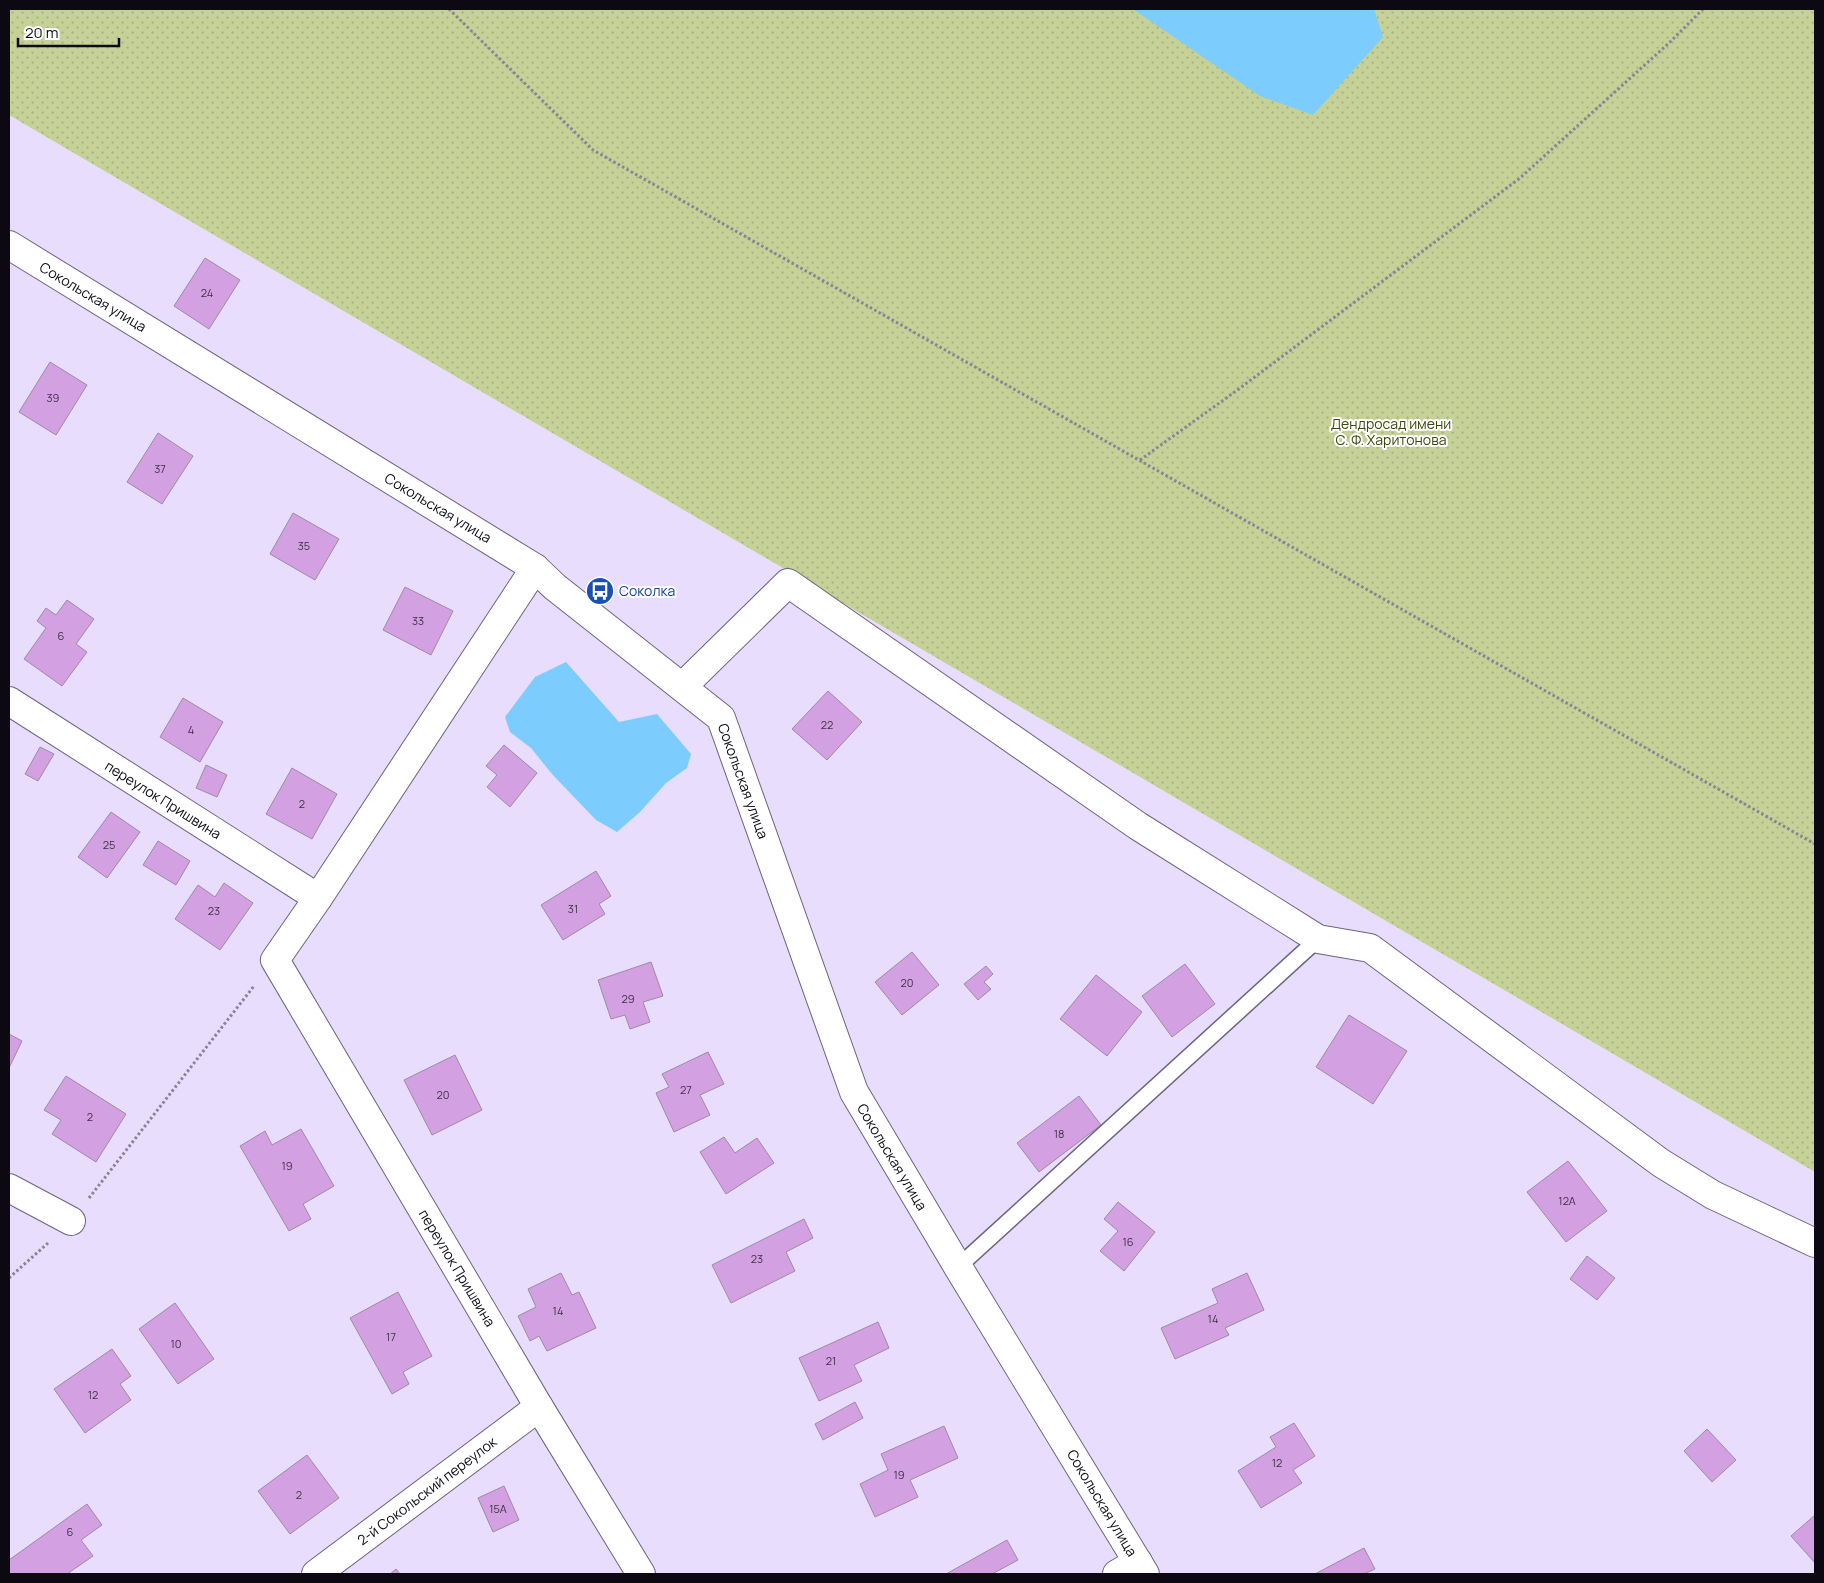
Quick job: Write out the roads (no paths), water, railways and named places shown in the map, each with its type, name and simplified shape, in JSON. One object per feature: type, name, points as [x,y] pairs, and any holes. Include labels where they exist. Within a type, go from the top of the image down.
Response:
[{"type":"street","name":"Сокольская улица","points":[[9,245],[535,568],[556,587],[721,718],[854,1092],[1134,1570]]},
{"type":"street","points":[[318,898],[535,568]]},
{"type":"street","points":[[682,687],[788,583],[1138,826],[1318,939],[1370,948],[1661,1163],[1712,1195],[1815,1243]]},
{"type":"street","name":"переулок Пришвина","points":[[9,702],[318,898],[275,960],[539,1408],[641,1574]]},
{"type":"street","points":[[9,1188],[72,1221]]},
{"type":"street","name":"2-й Сокольский переулок","points":[[316,1574],[539,1408]]},
{"type":"lane","points":[[958,1267],[1318,939]]},
{"type":"water","points":[[1133,9],[1374,9],[1383,37],[1313,115],[1260,96]]},
{"type":"water","points":[[566,662],[619,722],[657,714],[691,754],[687,768],[666,783],[640,812],[617,832],[596,820],[552,774],[531,748],[510,732],[505,717],[535,677]]},
{"type":"place","name":"Соколка","points":[[600,591]]},
{"type":"park label","name":"Дендросад имени С. Ф. Харитонова","points":[[1391,432]]}]
